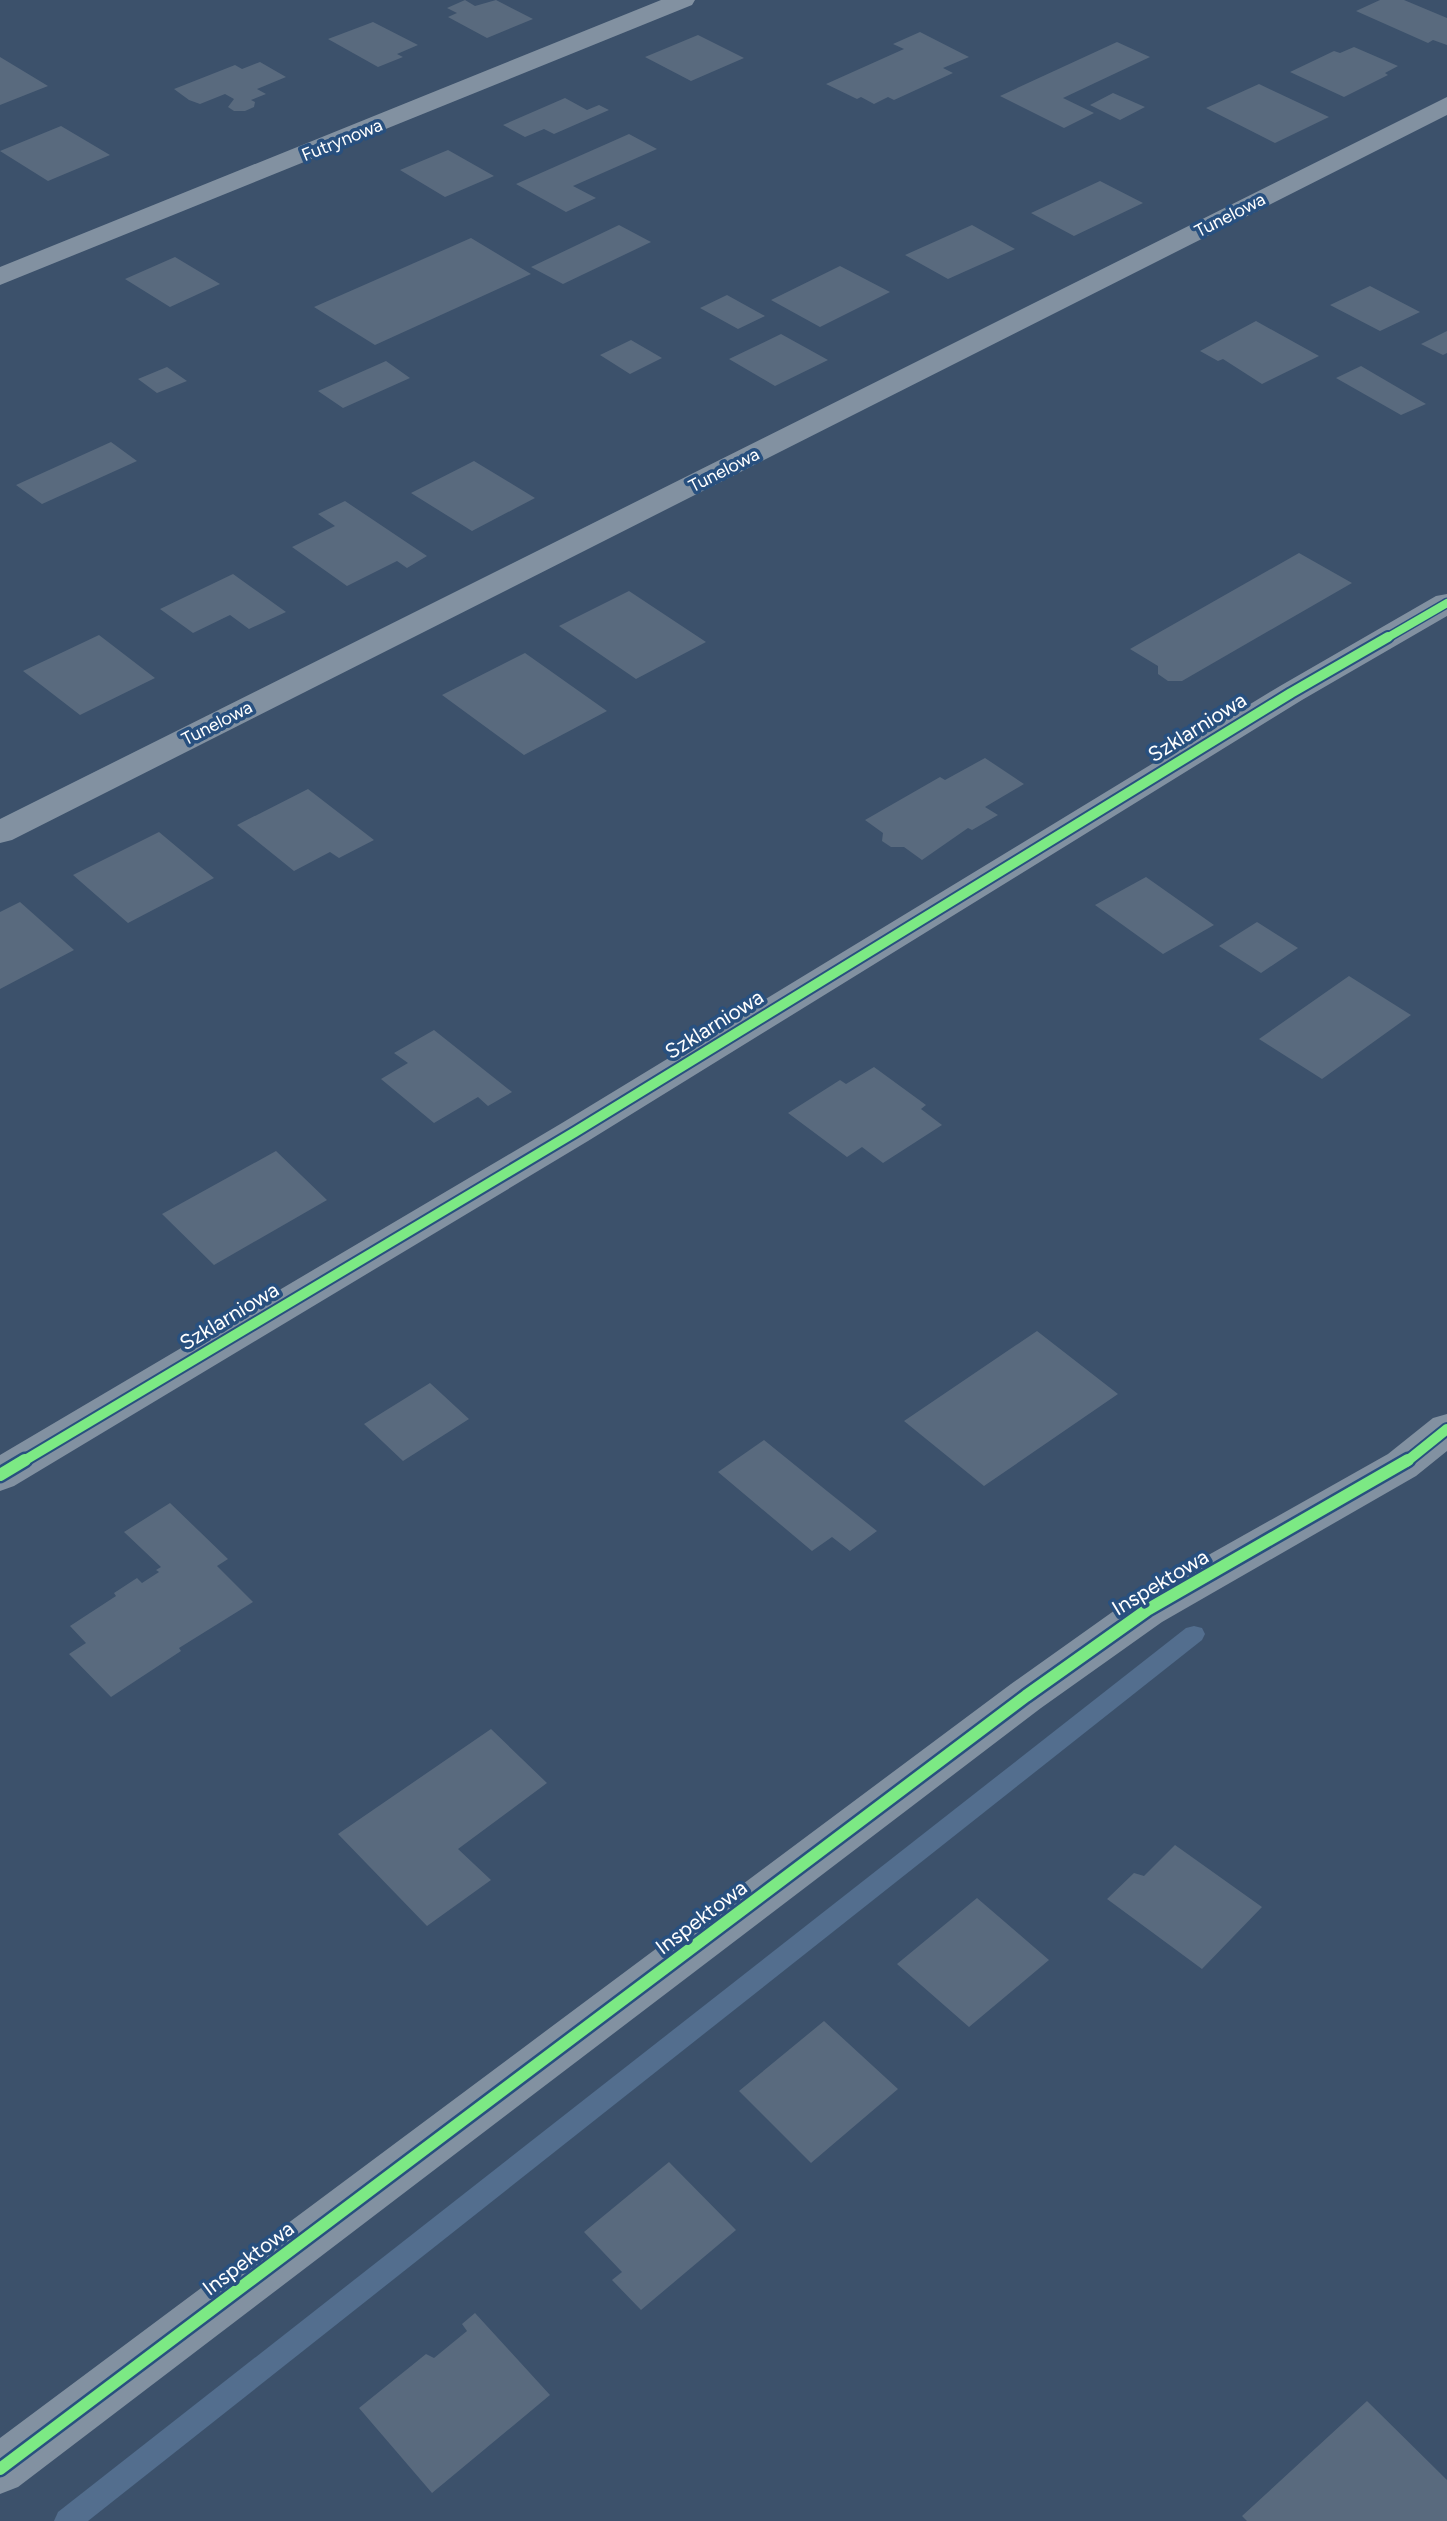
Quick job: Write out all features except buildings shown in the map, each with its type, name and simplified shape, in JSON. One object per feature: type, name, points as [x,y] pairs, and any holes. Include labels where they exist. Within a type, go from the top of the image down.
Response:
[{"type":"street","name":"Futrynowa","points":[[0,277],[683,0]]},
{"type":"street","name":"Tunelowa","points":[[0,832],[1447,105]]},
{"type":"street","name":"Szklarniowa","points":[[0,1475],[575,1132],[1291,692],[1447,603]]},
{"type":"street","name":"Inspektowa","points":[[0,2469],[1026,1696],[1147,1609],[1402,1465],[1447,1429]]},
{"type":"waterway","points":[[67,2521],[1194,1634]]},
{"type":"cycle path","points":[[0,1475],[575,1132],[1291,693],[1447,603]]},
{"type":"cycle path","points":[[0,2469],[1026,1696],[1147,1610],[1402,1465],[1447,1429]]}]
